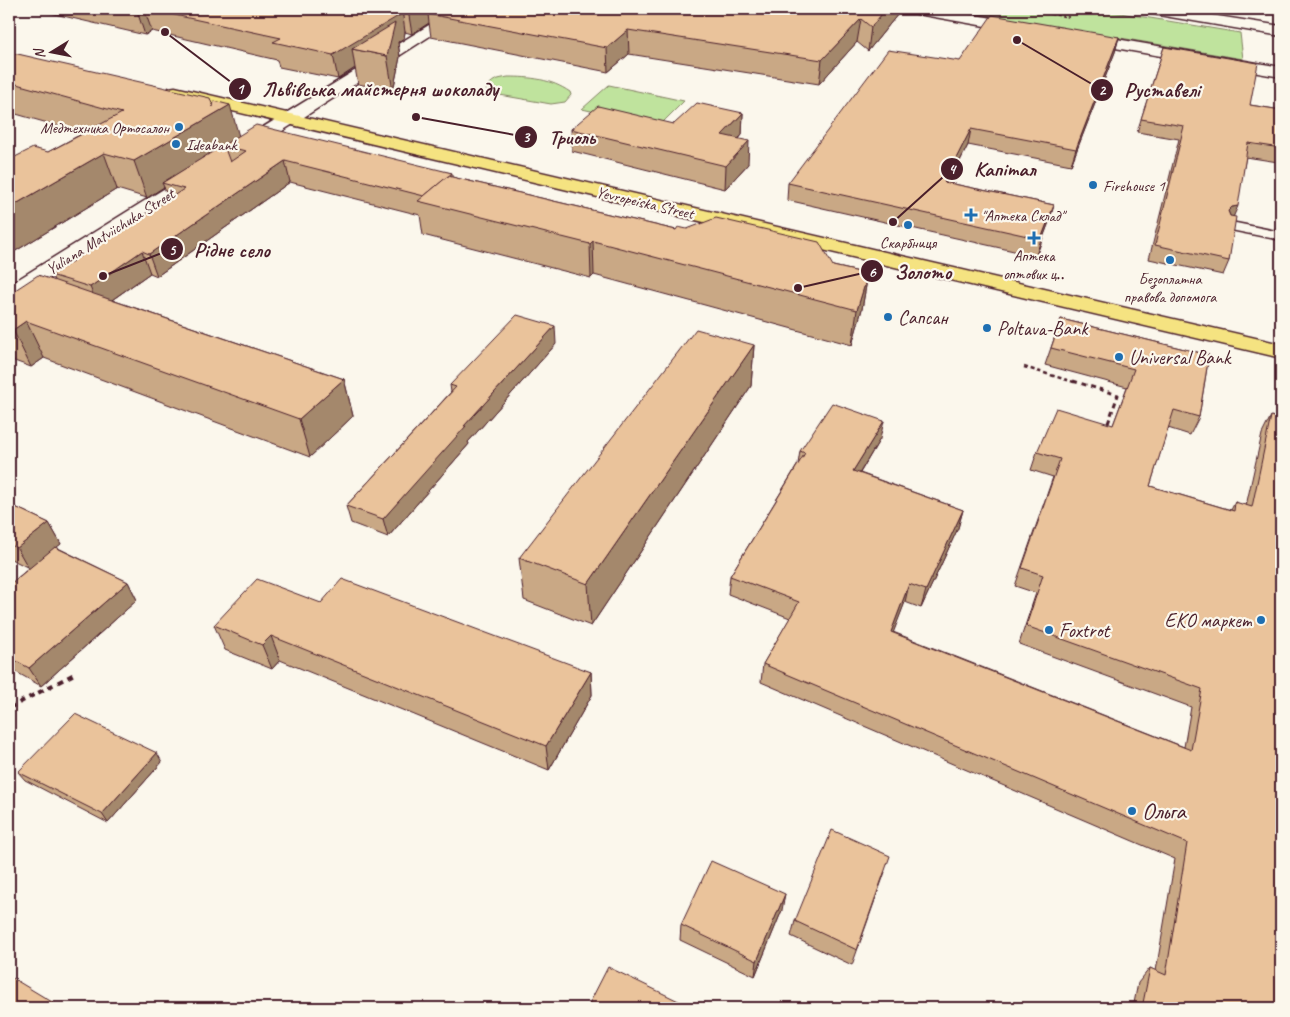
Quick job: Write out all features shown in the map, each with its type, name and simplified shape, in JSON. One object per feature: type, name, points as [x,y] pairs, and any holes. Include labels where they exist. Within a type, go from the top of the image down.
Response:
[{"type":"main road","name":"Yevropeiska Street","points":[[157,88],[1281,351]]},
{"type":"street","name":"Yuliana Matviichuka Street","points":[[9,294],[465,9]]},
{"type":"street","points":[[912,9],[1038,30]]},
{"type":"street","points":[[1147,9],[1281,31]]},
{"type":"street","points":[[1067,35],[1281,72]]},
{"type":"lane","points":[[1231,226],[1281,236]]},
{"type":"path","points":[[1277,290],[1281,293]]},
{"type":"path","points":[[1024,367],[1118,395],[1105,432]]},
{"type":"path","points":[[9,708],[76,673]]},
{"type":"green space","points":[[951,9],[1096,9],[1240,33],[1243,59]]},
{"type":"green space","points":[[508,77],[533,78],[556,84],[570,92],[571,95],[565,102],[551,104],[494,94],[486,90],[488,86],[498,79]]},
{"type":"green space","points":[[609,85],[684,101],[659,126],[582,109]]},
{"type":"building","points":[[125,9],[143,9],[137,11]]},
{"type":"building","points":[[147,9],[402,9],[400,15],[333,55],[273,42],[281,38]]},
{"type":"building","points":[[436,9],[886,9],[871,27],[861,19],[822,60],[628,30],[607,48],[428,14]]},
{"type":"building","points":[[992,15],[1119,37],[1076,149],[971,129],[944,182],[1054,205],[1041,239],[788,183],[888,50],[960,61]]},
{"type":"building","points":[[395,23],[387,56],[352,49]]},
{"type":"building","points":[[1164,47],[1258,63],[1250,105],[1281,110],[1281,148],[1248,143],[1238,206],[1232,207],[1228,211],[1230,216],[1236,217],[1229,261],[1155,245],[1184,126],[1141,119]]},
{"type":"building","points":[[9,52],[210,98],[213,107],[214,101],[230,105],[134,161],[104,153],[9,208],[9,160],[33,148],[48,152],[122,113],[9,82]]},
{"type":"building","points":[[697,103],[743,113],[722,135],[749,141],[726,166],[571,129],[598,106],[674,124]]},
{"type":"building","points":[[256,125],[452,173],[424,196],[285,161],[149,254],[142,251],[90,287],[51,275],[184,189],[162,183]],"holes":[[[224,146],[246,151],[230,162]]]},
{"type":"building","points":[[448,176],[676,230],[678,227],[687,229],[716,218],[819,242],[833,266],[868,274],[857,310],[593,241],[590,244],[418,201]]},
{"type":"building","points":[[38,275],[344,379],[299,419],[26,321],[13,330],[9,329],[9,294]]},
{"type":"building","points":[[517,315],[555,326],[383,519],[346,506],[456,387],[450,385]]},
{"type":"building","points":[[1061,319],[1209,355],[1199,417],[1174,410],[1150,486],[1234,511],[1235,502],[1252,507],[1271,416],[1281,419],[1281,969],[1278,1008],[1142,1008],[1150,968],[1166,975],[1187,843],[763,664],[799,602],[730,576],[805,453],[800,451],[832,403],[884,421],[853,471],[963,510],[926,590],[909,584],[891,632],[1191,750],[1202,689],[1026,626],[1043,575],[1022,568],[1060,459],[1037,452],[1056,408],[1113,425],[1134,369],[1051,348]]},
{"type":"building","points":[[696,329],[754,345],[588,584],[519,558]]},
{"type":"building","points":[[9,504],[49,523],[17,548],[9,544]]},
{"type":"building","points":[[55,547],[128,582],[29,668],[9,657],[9,585]]},
{"type":"building","points":[[257,579],[321,603],[342,579],[591,672],[546,746],[271,636],[262,645],[214,625]]},
{"type":"building","points":[[75,714],[157,753],[102,814],[18,772]]},
{"type":"building","points":[[832,830],[890,856],[857,950],[795,921]]},
{"type":"building","points":[[711,861],[785,894],[757,961],[681,925]]},
{"type":"building","points":[[608,967],[693,1008],[587,1008]]},
{"type":"building","points":[[9,976],[62,1008],[9,1008]]},
{"type":"place","name":"Львівська майстерня шоколаду","points":[[165,32]]},
{"type":"place","name":"Руставелі","points":[[1017,40]]},
{"type":"place","name":"Триоль","points":[[416,117]]},
{"type":"place","name":"Медтехника Ортосалон","points":[[179,127]]},
{"type":"place","name":"Ideabank","points":[[176,144]]},
{"type":"place","name":"Firehouse 1","points":[[1093,185]]},
{"type":"place","name":"\"Аптека Склад\"","points":[[971,215]]},
{"type":"place","name":"Капітал","points":[[893,222]]},
{"type":"place","name":"Скарбниця","points":[[908,225]]},
{"type":"place","name":"Аптека оптових ц‥","points":[[1034,238]]},
{"type":"place","name":"Безоплатна правова допомога","points":[[1170,260]]},
{"type":"place","name":"Рідне село","points":[[103,276]]},
{"type":"place","name":"Золото","points":[[798,288]]},
{"type":"place","name":"Сапсан","points":[[888,317]]},
{"type":"place","name":"Poltava-Bank","points":[[987,328]]},
{"type":"place","name":"Universal Bank","points":[[1119,357]]},
{"type":"place","name":"ЕКО маркет","points":[[1261,620]]},
{"type":"place","name":"Foxtrot","points":[[1049,630]]},
{"type":"place","name":"Ольга","points":[[1132,811]]}]
